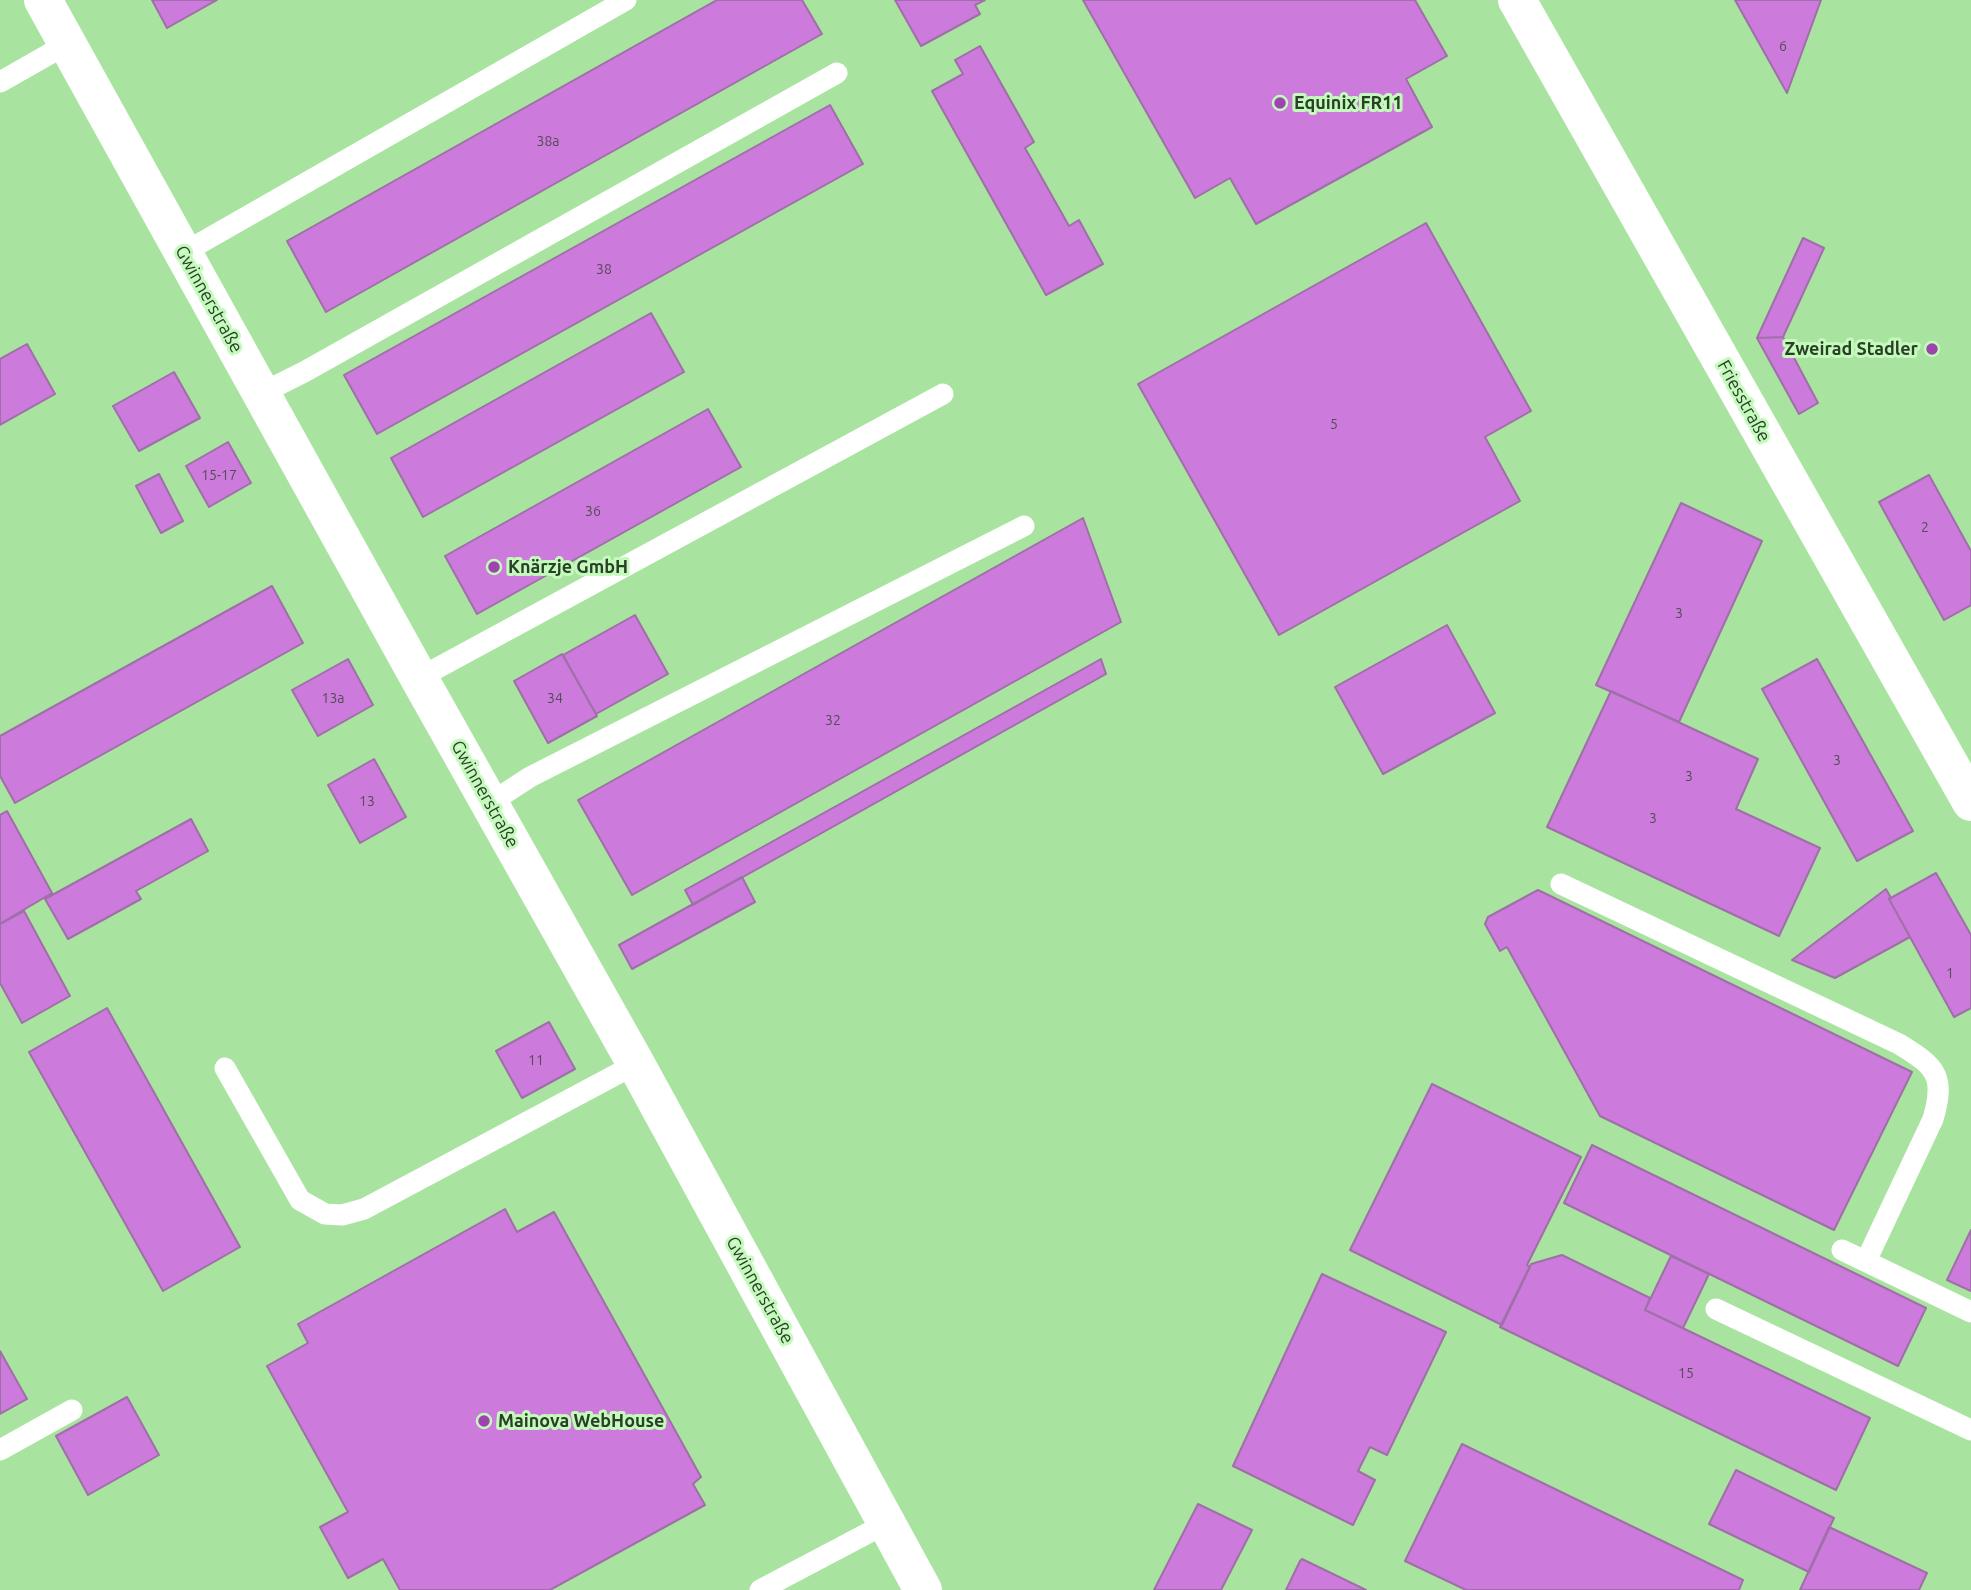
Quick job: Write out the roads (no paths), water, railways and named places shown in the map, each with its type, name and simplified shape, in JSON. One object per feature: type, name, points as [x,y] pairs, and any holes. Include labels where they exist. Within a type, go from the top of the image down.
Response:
[{"type":"street","name":"Gwinnerstraße","points":[[43,0],[636,1064],[923,1590]]},
{"type":"street","name":"Friesstraße","points":[[1517,0],[1971,802]]},
{"type":"lane","points":[[183,253],[625,0]]},
{"type":"lane","points":[[0,82],[67,44]]},
{"type":"lane","points":[[262,393],[837,73]]},
{"type":"lane","points":[[419,678],[943,394]]},
{"type":"lane","points":[[490,803],[530,777],[1024,526]]},
{"type":"lane","points":[[1560,884],[1899,1044],[1924,1059],[1935,1072],[1938,1101],[1933,1119],[1866,1261]]},
{"type":"lane","points":[[225,1068],[300,1200],[325,1214],[342,1216],[364,1209],[636,1064]]},
{"type":"lane","points":[[1842,1250],[1971,1312]]},
{"type":"lane","points":[[1716,1308],[1971,1430]]},
{"type":"lane","points":[[0,1450],[72,1410]]},
{"type":"lane","points":[[760,1590],[887,1523]]},
{"type":"place","name":"Equinix FR11","points":[[1280,103]]},
{"type":"place","name":"Zweirad Stadler","points":[[1932,349]]},
{"type":"place","name":"Knärzje GmbH","points":[[494,567]]},
{"type":"place","name":"Mainova WebHouse","points":[[484,1421]]}]
